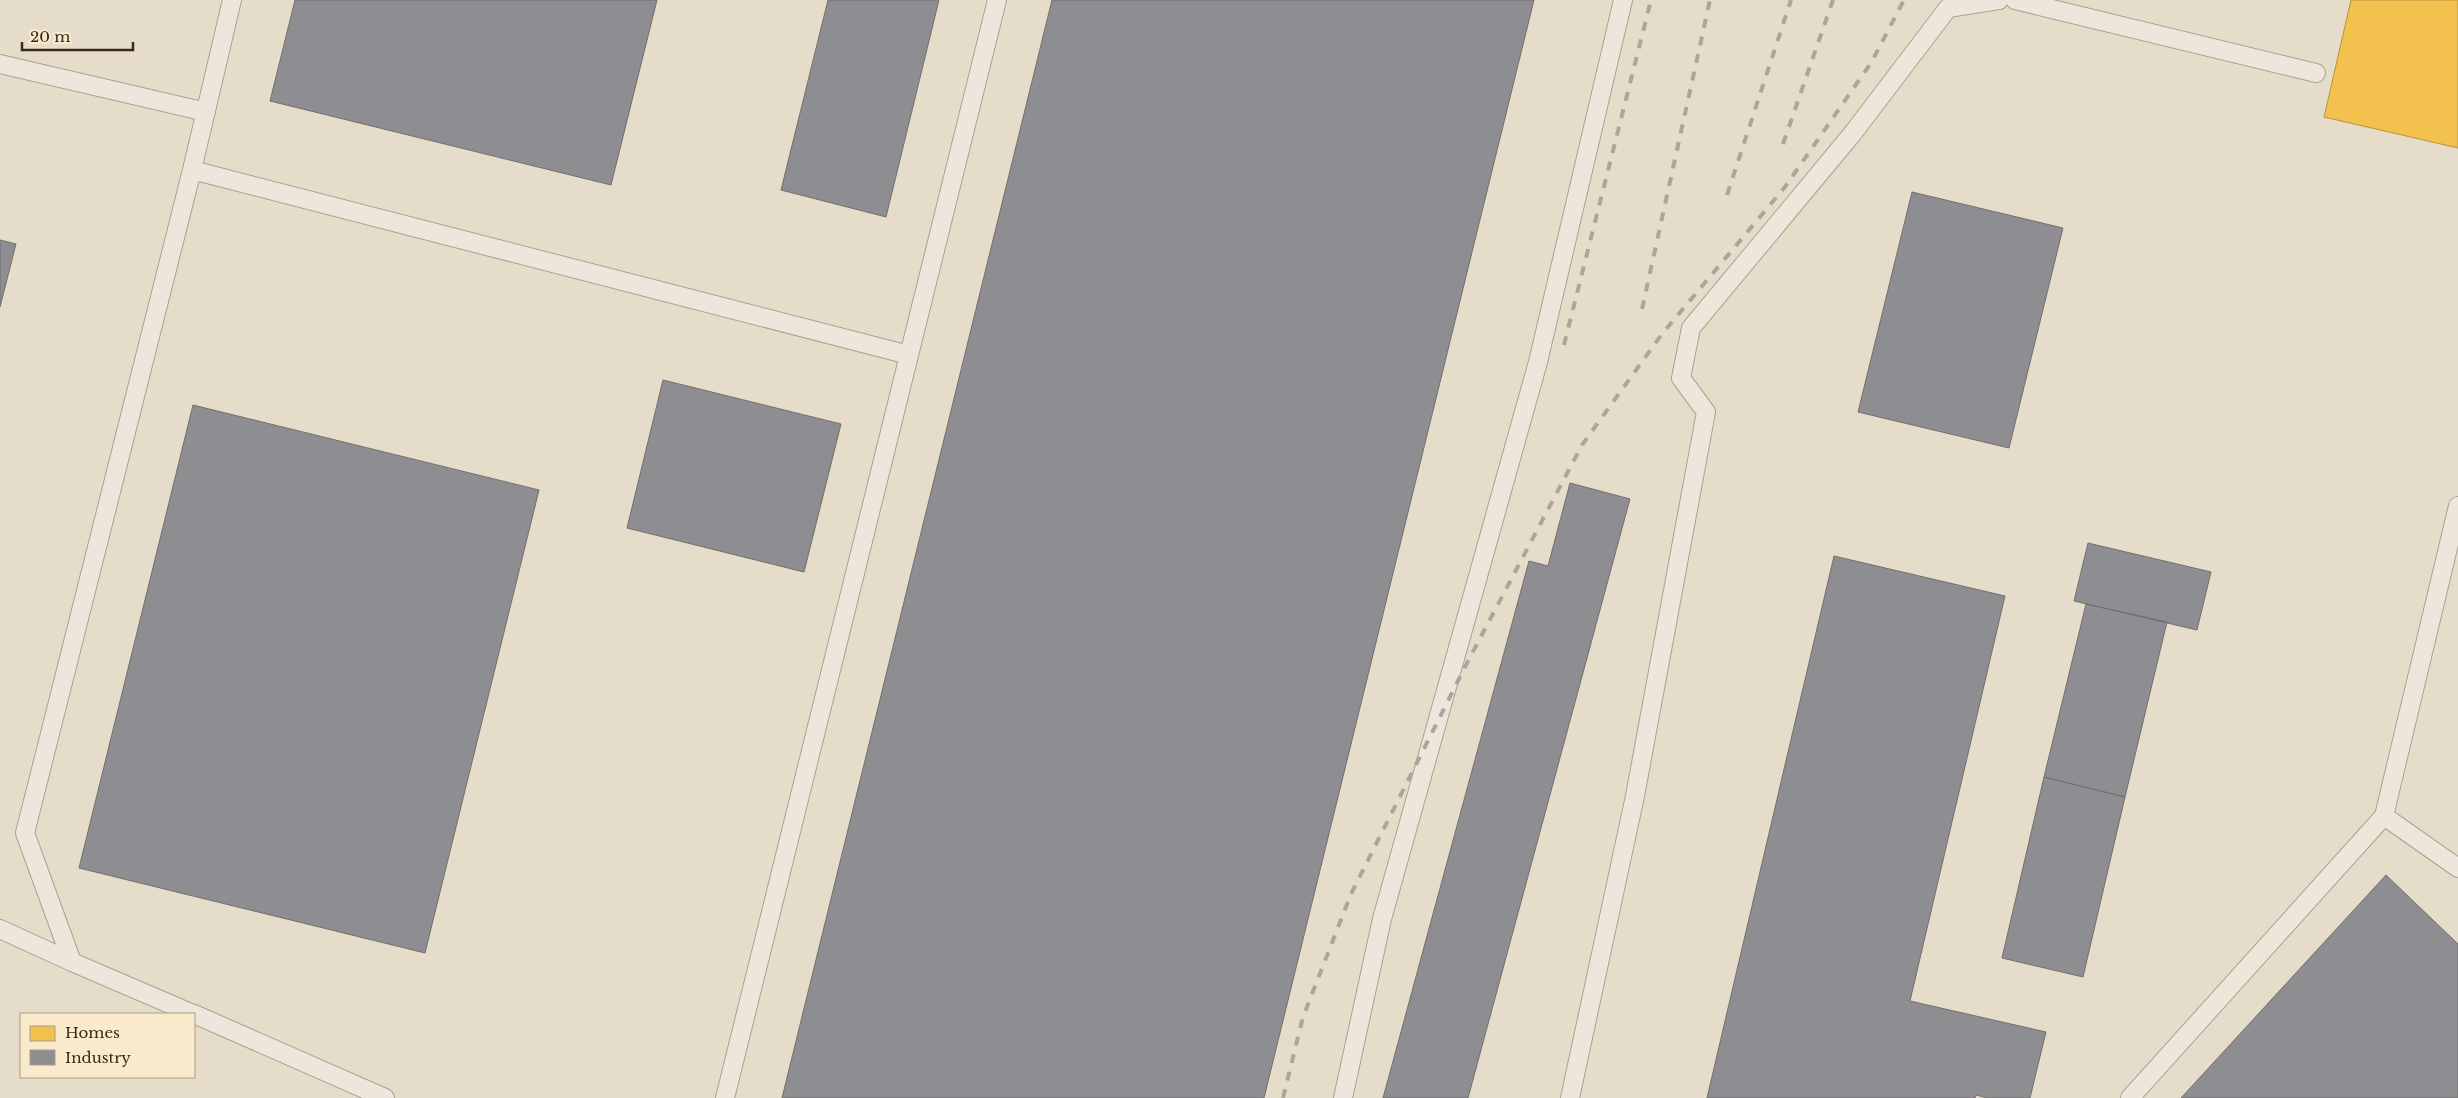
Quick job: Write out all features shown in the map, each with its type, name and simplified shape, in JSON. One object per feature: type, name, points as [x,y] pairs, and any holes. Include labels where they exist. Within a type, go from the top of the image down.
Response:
[{"type":"lane","points":[[72,962],[25,833],[192,170],[232,0]]},
{"type":"lane","points":[[725,1098],[998,0]]},
{"type":"lane","points":[[1343,1098],[1382,919],[1538,362],[1623,0]]},
{"type":"lane","points":[[1570,1098],[1635,796],[1706,412],[1681,378],[1691,328],[1853,133],[1948,8],[1999,0]]},
{"type":"lane","points":[[2015,0],[2316,73]]},
{"type":"lane","points":[[0,64],[206,112]]},
{"type":"lane","points":[[192,170],[909,355]]},
{"type":"lane","points":[[2130,1098],[2384,816],[2458,506]]},
{"type":"lane","points":[[2384,816],[2458,868]]},
{"type":"lane","points":[[0,930],[192,1013]]},
{"type":"lane","points":[[195,1014],[385,1098]]},
{"type":"building: Homes","points":[[2351,0],[2458,0],[2458,148],[2324,117]]},
{"type":"building: Industry","points":[[295,0],[657,0],[611,185],[270,101]]},
{"type":"building: Industry","points":[[828,0],[939,0],[886,217],[781,190]]},
{"type":"building: Industry","points":[[1052,0],[1534,0],[1264,1098],[782,1098]]},
{"type":"building: Industry","points":[[1912,192],[2063,228],[2009,448],[1858,412]]},
{"type":"building: Industry","points":[[0,240],[16,244],[0,307]]},
{"type":"building: Industry","points":[[663,380],[841,424],[804,572],[627,528]]},
{"type":"building: Industry","points":[[193,405],[539,490],[425,953],[79,868]]},
{"type":"building: Industry","points":[[1570,483],[1630,499],[1468,1098],[1383,1098],[1529,561],[1548,566]]},
{"type":"building: Industry","points":[[2088,543],[2211,572],[2197,630],[2074,601]]},
{"type":"building: Industry","points":[[1834,556],[2005,596],[1910,1001],[2046,1032],[2030,1098],[1987,1098],[1976,1095],[1975,1098],[1707,1098]]},
{"type":"building: Industry","points":[[2086,604],[2167,622],[2125,797],[2044,777]]},
{"type":"building: Industry","points":[[2044,777],[2125,797],[2083,977],[2002,958]]},
{"type":"building: Industry","points":[[2386,875],[2458,944],[2458,1098],[2181,1098]]},
{"type":"railway","points":[[1564,345],[1651,0]]},
{"type":"railway","points":[[1642,309],[1710,0]]},
{"type":"railway","points":[[1727,195],[1791,0]]},
{"type":"railway","points":[[1783,144],[1833,0]]},
{"type":"railway","points":[[1283,1098],[1303,1017],[1351,894],[1467,663],[1582,445],[1662,334],[1785,187],[1871,63],[1904,0]]}]
